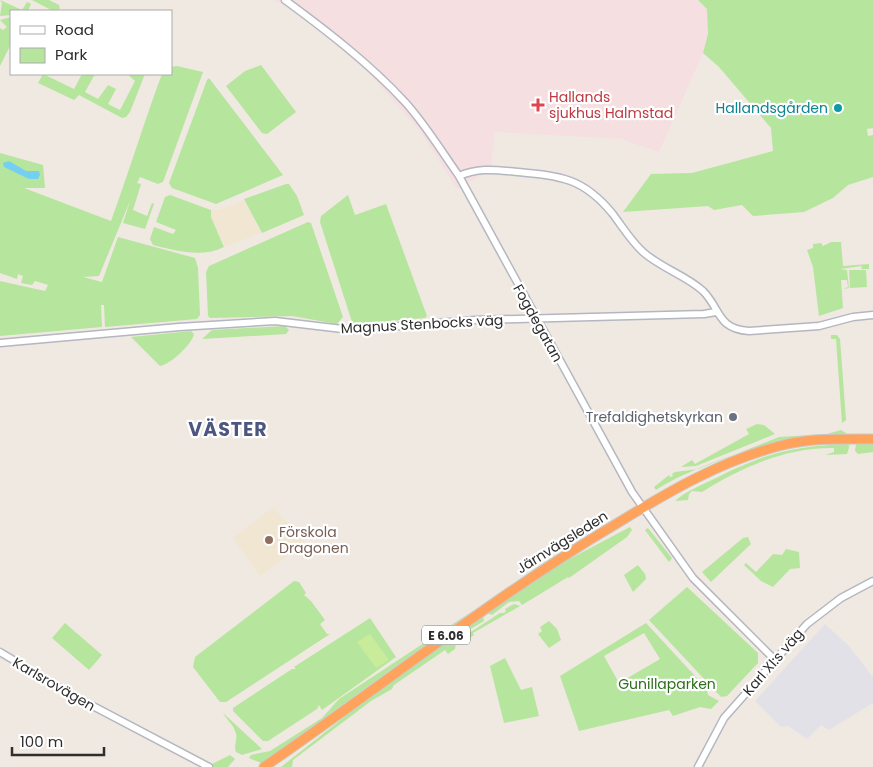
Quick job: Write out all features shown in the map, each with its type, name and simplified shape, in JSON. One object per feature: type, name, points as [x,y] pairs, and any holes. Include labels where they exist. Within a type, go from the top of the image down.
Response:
[{"type":"highway","name":"Järnvägsleden","points":[[264,767],[562,556],[695,478],[745,457],[783,445],[814,441],[873,439]]},
{"type":"highway","name":"Järnvägsleden","points":[[275,767],[298,744]]},
{"type":"street","name":"Fogdegatan","points":[[285,0],[345,47],[406,103],[459,176],[626,483],[693,578],[775,660]]},
{"type":"street","points":[[459,176],[481,168],[552,175],[577,183],[603,204],[642,252],[657,264],[702,290],[722,320],[734,328],[749,331],[818,326],[853,317],[873,315]]},
{"type":"street","name":"Magnus Stenbocks väg","points":[[0,344],[222,324],[287,322],[351,330],[412,324],[535,318],[704,314],[716,312]]},
{"type":"street","name":"Karl XI:s väg","points":[[698,767],[724,718],[815,616],[841,598],[873,581]]},
{"type":"street","name":"Karlsrovägen","points":[[0,652],[72,695],[209,767]]},
{"type":"street","name":"Karlsrovägen","points":[[188,757],[198,767]]},
{"type":"shaded area","name":"Hallands sjukhus Halmstad","points":[[274,0],[698,0],[707,8],[708,34],[703,53],[659,152],[621,139],[495,132],[490,175],[484,174],[457,189],[420,131],[367,71],[299,15]]},
{"type":"shaded area","points":[[244,200],[261,233],[225,247],[211,217],[211,209],[219,210]]},
{"type":"shaded area","name":"Förskola Dragonen","points":[[273,507],[305,543],[260,576],[233,538]]},
{"type":"shaded area","points":[[825,624],[849,646],[873,677],[873,703],[829,730],[821,725],[807,739],[788,726],[781,727],[755,701]]},
{"type":"green space","points":[[0,0],[22,10],[10,10],[10,15],[0,16],[2,3]]},
{"type":"green space","points":[[32,0],[49,0],[59,5],[60,9],[51,10]]},
{"type":"green space","points":[[698,0],[873,0],[873,128],[867,129],[868,136],[873,135],[873,177],[848,185],[833,198],[804,212],[753,216],[742,205],[714,210],[708,206],[623,212],[651,174],[692,173],[773,151],[771,128],[719,67],[703,53],[708,34],[707,9]]},
{"type":"green space","points":[[27,2],[31,4],[28,10],[22,10]]},
{"type":"green space","points":[[10,17],[10,46],[0,66],[0,28],[3,30],[7,27],[0,20]]},
{"type":"green space","points":[[261,65],[296,112],[267,134],[262,133],[226,86],[245,71]]},
{"type":"green space","points":[[177,66],[203,72],[163,182],[158,184],[140,177],[137,183],[141,184],[133,210],[147,216],[152,203],[154,204],[145,229],[123,223],[130,201],[99,276],[83,277],[102,282],[118,237],[195,258],[198,268],[200,315],[197,319],[105,327],[104,305],[101,305],[102,327],[0,336],[0,281],[45,291],[48,285],[35,281],[32,285],[21,283],[23,276],[18,274],[17,279],[0,273],[0,153],[43,165],[45,188],[24,188],[111,221],[162,75],[172,75],[172,67]]},
{"type":"green space","points":[[42,75],[45,75],[74,89],[81,75],[94,75],[85,92],[98,99],[108,85],[116,89],[108,104],[120,110],[135,81],[128,75],[145,75],[130,112],[126,117],[122,118],[79,95],[74,100],[38,83]]},
{"type":"green space","points":[[209,78],[283,175],[216,204],[172,188],[169,183]]},
{"type":"green space","points":[[289,184],[297,196],[304,215],[262,233],[244,199]]},
{"type":"green space","points":[[170,195],[211,210],[211,217],[224,247],[198,253],[153,245],[150,239],[154,227],[173,234],[176,230],[156,222],[165,197]]},
{"type":"green space","points":[[348,195],[355,215],[386,204],[427,316],[425,318],[354,324],[352,322],[320,222],[321,216]]},
{"type":"green space","points":[[308,222],[311,223],[343,317],[337,324],[292,316],[210,318],[208,316],[206,272],[209,266]]},
{"type":"green space","points":[[831,242],[841,242],[843,266],[869,264],[869,269],[861,269],[862,266],[840,269],[847,270],[849,288],[843,289],[848,287],[847,280],[841,280],[843,308],[819,316],[813,267],[807,250],[813,248],[813,244],[821,243],[823,246]]},
{"type":"green space","points":[[849,270],[866,270],[867,287],[850,288]]},
{"type":"green space","points":[[285,326],[289,330],[286,334],[202,339],[212,330]]},
{"type":"green space","points":[[191,331],[194,334],[185,348],[170,362],[160,366],[131,337]]},
{"type":"green space","points":[[831,335],[837,335],[840,339],[846,420],[842,423],[836,339],[831,339]]},
{"type":"green space","points":[[757,424],[764,425],[775,434],[696,466],[681,467],[692,460],[695,464],[749,434],[746,429]]},
{"type":"green space","points":[[841,430],[849,435],[784,441],[730,456],[779,437],[827,434]]},
{"type":"green space","points":[[873,443],[873,452],[858,454],[855,451],[856,444]]},
{"type":"green space","points":[[849,444],[847,454],[825,455],[834,452],[834,448],[816,449],[799,451],[765,460],[733,474],[702,492],[692,491],[689,494],[688,500],[675,501],[697,487],[762,458],[794,449]]},
{"type":"green space","points":[[697,469],[656,490],[654,487],[669,475],[670,477],[673,476],[672,474],[675,472]]},
{"type":"green space","points":[[630,527],[632,530],[627,537],[569,578],[522,605],[519,601],[509,602],[492,615],[487,613],[562,563]]},
{"type":"green space","points":[[648,528],[672,558],[669,562],[645,530]]},
{"type":"green space","points":[[748,537],[751,544],[711,582],[702,572],[743,538]]},
{"type":"green space","points":[[786,549],[799,552],[800,568],[790,569],[773,587],[761,581],[744,565],[746,563],[756,572],[773,554],[782,555]]},
{"type":"green space","points":[[638,565],[645,574],[646,579],[633,592],[624,575]]},
{"type":"green space","points":[[294,581],[299,582],[306,593],[304,595],[311,601],[325,620],[320,624],[327,634],[330,634],[226,702],[220,702],[193,667],[195,657]]},
{"type":"green space","name":"Gunillaparken","points":[[687,587],[758,653],[758,663],[727,696],[721,697],[649,620]]},
{"type":"green space","points":[[514,604],[520,606],[473,633],[474,635],[459,645],[460,639],[500,613],[504,613],[505,609]]},
{"type":"green space","points":[[474,610],[266,760],[261,763],[249,758],[251,755],[270,751],[322,718],[339,699]]},
{"type":"green space","points":[[483,616],[484,621],[457,637],[455,649],[448,654],[445,650],[394,685],[392,689],[371,701],[293,760],[292,767],[281,767],[367,699]]},
{"type":"green space","points":[[370,618],[396,657],[322,710],[319,705],[317,709],[268,741],[263,741],[233,711],[233,708],[292,669],[296,669],[294,667]]},
{"type":"green space","points":[[549,621],[557,629],[561,640],[549,648],[538,634],[542,631],[540,627]]},
{"type":"green space","points":[[65,623],[102,655],[89,670],[52,638]]},
{"type":"green space","name":"Gunillaparken","points":[[646,623],[707,689],[708,695],[719,701],[711,709],[700,707],[673,716],[669,710],[579,731],[560,676]],"holes":[[[644,633],[660,659],[619,683],[604,656]]]},
{"type":"green space","points":[[370,634],[389,660],[376,668],[357,642]]},
{"type":"green space","points":[[505,658],[521,690],[532,687],[539,716],[504,723],[490,666]]},
{"type":"green space","points":[[223,713],[262,749],[242,755],[236,752],[236,734],[233,726]]},
{"type":"green space","points":[[177,745],[212,764],[230,755],[235,759],[228,767],[214,767]]},
{"type":"water","points":[[9,161],[26,171],[39,171],[38,179],[29,179],[4,167],[3,163]]},
{"type":"place","name":"Hallands sjukhus Halmstad","points":[[538,105]]},
{"type":"place","name":"Hallandsgården","points":[[838,108]]},
{"type":"place","name":"Trefaldighetskyrkan","points":[[733,417]]},
{"type":"place","name":"Förskola Dragonen","points":[[269,540]]},
{"type":"district","name":"VÄSTER","points":[[228,429]]}]
